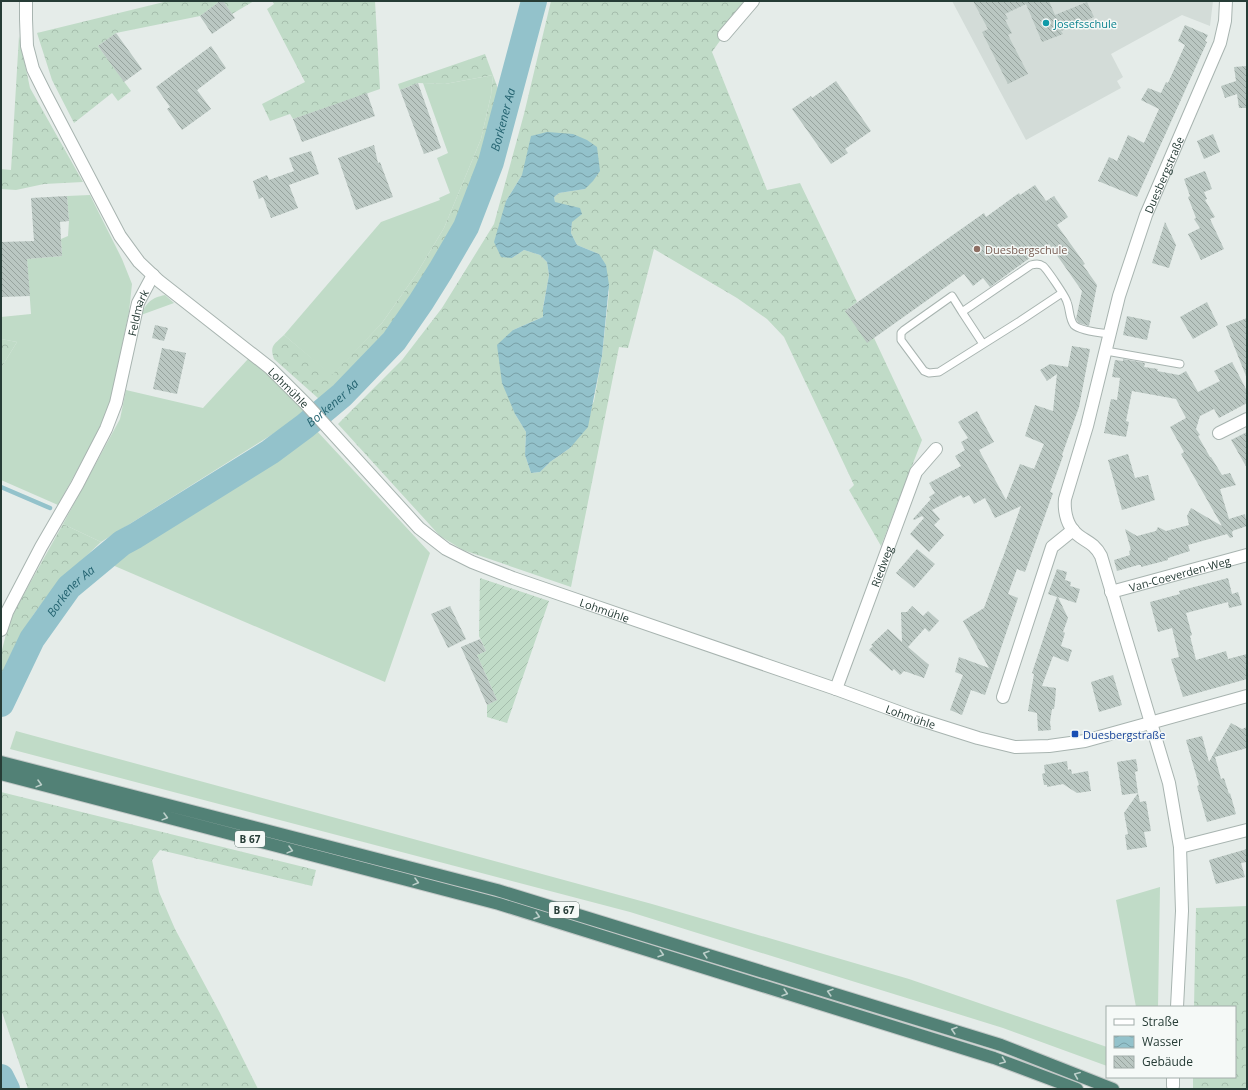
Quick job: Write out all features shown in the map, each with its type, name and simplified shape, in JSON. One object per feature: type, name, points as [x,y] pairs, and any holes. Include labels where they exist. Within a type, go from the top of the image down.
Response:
[{"type":"highway","name":"B 67","points":[[2,768],[500,904],[994,1058],[1077,1089]]},
{"type":"highway","name":"B 67","points":[[2,768],[497,890],[1001,1045],[1113,1089]]},
{"type":"street","name":"Feldmark","points":[[1,630],[7,612],[106,429],[116,403],[138,303],[153,275],[139,262],[120,236],[33,69],[27,46],[26,1]]},
{"type":"street","points":[[724,35],[753,1]]},
{"type":"street","name":"Duesbergstraße","points":[[1073,530],[1064,506],[1065,499],[1087,426],[1119,296],[1146,215],[1220,43],[1225,21],[1226,1]]},
{"type":"street","name":"Lohmühle","points":[[153,275],[270,368],[307,405],[419,528],[446,549],[472,562],[513,578],[836,689],[915,718],[971,736],[1015,747],[1049,746],[1085,741],[1247,696]]},
{"type":"street","points":[[1218,433],[1247,419]]},
{"type":"street","name":"Riedweg","points":[[836,689],[916,472],[936,449]]},
{"type":"street","points":[[1003,697],[1052,546],[1073,530],[1098,549],[1103,562],[1169,783],[1180,846],[1182,911],[1177,1006]]},
{"type":"street","name":"Van-Coeverden-Weg","points":[[1111,592],[1247,555]]},
{"type":"street","points":[[1180,846],[1247,830]]},
{"type":"lane","points":[[962,312],[1031,265],[1038,264],[1044,266],[1067,301],[1074,325],[1080,329],[1110,334]]},
{"type":"lane","points":[[983,344],[952,296],[901,333],[901,340],[924,371],[929,373],[939,372],[1020,321],[1062,293]]},
{"type":"lane","points":[[1106,351],[1180,364]]},
{"type":"shaded area","points":[[952,1],[1213,1],[1210,26],[1182,15],[1111,54],[1123,77],[1117,81],[1121,88],[1026,140]]},
{"type":"green space","points":[[168,1],[220,1],[200,16],[116,33],[98,46],[131,91],[118,101],[112,93],[74,123],[52,80],[37,33]]},
{"type":"green space","points":[[223,1],[254,1],[232,14]]},
{"type":"green space","points":[[272,1],[375,1],[380,89],[293,119],[290,114],[270,121],[262,104],[305,82],[267,9],[274,4]]},
{"type":"green space","points":[[551,1],[748,1],[712,52],[767,190],[800,183],[857,302],[845,311],[855,324],[874,338],[922,440],[881,546],[849,490],[854,485],[784,337],[767,319],[737,298],[654,249],[628,348],[619,347],[571,587],[463,550],[440,536],[338,424],[402,360],[442,308],[494,224],[524,114]],"holes":[[[522,175],[585,189],[559,193],[554,197],[555,202],[572,222],[571,233],[577,245],[599,254],[609,292],[602,356],[594,401],[570,448],[550,462],[540,472],[531,473],[525,455],[526,432],[515,414],[513,330],[543,317],[543,307],[549,275],[547,262],[540,255],[524,250],[512,258],[506,201]]]},
{"type":"green space","points":[[19,36],[30,88],[83,182],[44,184],[16,190],[1,189],[1,169],[11,170]]},
{"type":"green space","points":[[485,54],[493,75],[445,84],[418,83],[400,90],[398,84]]},
{"type":"green space","points":[[493,75],[491,95],[481,139],[444,228],[417,273],[382,323],[332,376],[284,335],[381,222],[440,200],[439,198],[450,193],[437,158],[448,153],[423,83],[445,84]]},
{"type":"green space","points":[[493,75],[500,94],[478,170],[461,212],[439,254],[415,292],[386,331],[356,365],[319,399],[274,359],[272,351],[274,345],[284,335],[332,375],[382,323],[417,273],[444,228],[481,139],[491,95]]},
{"type":"green space","points":[[90,195],[122,259],[132,284],[129,312],[110,402],[101,427],[58,505],[1,480],[1,368],[17,342],[1,339],[1,317],[31,314],[27,259],[62,256],[61,239],[68,236],[69,221],[67,196]]},
{"type":"green space","points":[[165,295],[174,303],[141,315],[150,301]]},
{"type":"green space","points":[[1,339],[17,342],[1,368]]},
{"type":"green space","points":[[248,359],[264,370],[305,411],[284,427],[101,542],[63,524],[120,419],[126,390],[203,408]]},
{"type":"green space","points":[[316,430],[430,553],[385,682],[110,564],[144,539],[266,465]]},
{"type":"green space","points":[[63,524],[101,542],[76,565],[39,607],[23,632],[1,675],[1,654],[7,630],[15,610]]},
{"type":"green space","points":[[480,578],[549,601],[507,723],[487,717],[487,705],[497,700],[477,655],[486,651],[479,636]]},
{"type":"green space","points":[[16,731],[652,904],[909,979],[1106,1047],[1106,1066],[1003,1028],[630,912],[10,749]]},
{"type":"green space","points":[[1,792],[316,870],[312,886],[160,850],[152,860],[159,892],[175,929],[220,1013],[258,1089],[28,1089],[1,1009]]},
{"type":"green space","points":[[1160,887],[1158,1006],[1136,1006],[1116,900]]},
{"type":"green space","points":[[1247,906],[1247,1089],[1193,1089],[1193,1078],[1236,1078],[1236,1006],[1194,1006],[1196,908]]},
{"type":"water","points":[[547,132],[573,134],[587,140],[597,147],[600,171],[593,181],[585,189],[559,193],[554,197],[555,202],[580,208],[582,214],[572,222],[571,233],[577,245],[599,254],[606,265],[609,285],[602,356],[588,427],[570,448],[550,462],[540,472],[531,473],[525,455],[526,432],[515,414],[502,383],[497,345],[513,330],[543,317],[543,308],[549,275],[547,262],[540,255],[524,250],[512,258],[501,257],[494,242],[506,201],[522,175],[531,136]]},
{"type":"building","points":[[220,1],[223,1],[235,18],[212,34],[200,16]]},
{"type":"building","points":[[973,1],[1049,1],[1055,15],[1087,2],[1094,17],[1061,31],[1063,34],[1042,42],[1026,4],[1005,14],[1008,19],[1005,20],[1012,33],[1008,35],[1028,74],[1008,84],[982,32],[988,29]]},
{"type":"building","points":[[1185,25],[1208,35],[1205,41],[1207,42],[1137,197],[1098,181],[1109,157],[1117,161],[1128,135],[1144,143],[1159,109],[1141,100],[1148,88],[1161,93],[1166,82],[1168,83],[1185,45],[1178,41]]},
{"type":"building","points":[[116,33],[142,69],[124,82],[98,46]]},
{"type":"building","points":[[211,46],[226,68],[197,90],[211,109],[182,130],[167,109],[170,107],[156,87]]},
{"type":"building","points":[[1247,66],[1247,108],[1239,108],[1237,94],[1225,98],[1221,86],[1236,81],[1234,67]]},
{"type":"building","points":[[836,81],[871,131],[845,149],[848,153],[831,164],[792,109],[811,96],[812,98]]},
{"type":"building","points":[[418,83],[441,148],[424,154],[400,90]]},
{"type":"building","points":[[367,93],[375,116],[302,142],[293,119]]},
{"type":"building","points":[[1213,134],[1220,152],[1204,159],[1197,141]]},
{"type":"building","points":[[374,145],[378,163],[380,162],[393,197],[356,210],[338,158]]},
{"type":"building","points":[[311,151],[319,174],[289,185],[298,208],[271,218],[263,197],[259,199],[253,181],[267,175],[269,180],[294,171],[289,158]]},
{"type":"building","points":[[1205,171],[1212,189],[1204,192],[1207,199],[1205,200],[1215,217],[1210,219],[1224,249],[1201,260],[1188,234],[1200,228],[1194,219],[1196,218],[1188,197],[1190,196],[1184,179]]},
{"type":"building","points":[[1035,185],[1046,201],[1054,196],[1068,217],[1057,225],[1085,264],[1083,265],[1097,285],[1089,326],[1079,323],[1076,319],[1082,291],[1049,244],[990,287],[983,278],[973,286],[964,274],[867,343],[845,311],[984,213],[986,217],[1019,193],[1020,195]]},
{"type":"building","points":[[67,196],[69,221],[60,222],[62,256],[27,259],[30,296],[1,297],[1,242],[34,241],[31,198]]},
{"type":"building","points":[[1165,222],[1176,245],[1169,268],[1152,263]]},
{"type":"building","points":[[1207,302],[1218,325],[1193,339],[1180,317]]},
{"type":"building","points":[[1127,316],[1151,321],[1147,340],[1123,335]]},
{"type":"building","points":[[1247,318],[1247,376],[1246,376],[1226,326]]},
{"type":"building","points":[[155,325],[168,328],[164,341],[152,338]]},
{"type":"building","points":[[1072,346],[1090,349],[1079,407],[1050,492],[1053,493],[1025,572],[1017,569],[1008,594],[1018,598],[985,695],[971,690],[962,715],[950,710],[963,675],[955,672],[959,657],[989,668],[963,621],[984,608],[1021,506],[995,518],[985,498],[974,504],[969,495],[963,498],[961,495],[932,510],[940,519],[934,525],[944,535],[929,552],[910,534],[924,518],[922,516],[914,520],[913,519],[931,499],[929,497],[935,493],[929,483],[961,466],[955,456],[965,450],[961,442],[968,438],[958,422],[977,411],[994,442],[979,450],[1006,500],[1020,464],[1034,469],[1044,444],[1025,436],[1035,405],[1053,411],[1057,374],[1047,381],[1040,370],[1050,364],[1068,367]]},
{"type":"building","points":[[162,348],[186,353],[177,394],[153,389]]},
{"type":"building","points":[[1123,359],[1145,363],[1144,367],[1158,369],[1157,371],[1179,375],[1186,371],[1198,392],[1220,381],[1214,371],[1232,362],[1247,391],[1247,403],[1219,418],[1214,409],[1200,416],[1196,429],[1200,435],[1198,436],[1222,475],[1230,473],[1236,485],[1220,489],[1229,519],[1245,514],[1247,526],[1232,531],[1233,537],[1230,538],[1227,534],[1188,545],[1190,551],[1168,558],[1168,560],[1141,567],[1141,565],[1138,565],[1117,571],[1114,560],[1130,555],[1129,551],[1131,550],[1125,529],[1137,536],[1156,531],[1158,527],[1166,531],[1189,525],[1187,516],[1191,508],[1222,526],[1181,454],[1184,452],[1170,427],[1186,418],[1176,399],[1132,391],[1126,421],[1129,422],[1126,437],[1104,433],[1111,399],[1117,400],[1120,378],[1112,377],[1115,360],[1123,361]]},
{"type":"building","points":[[1247,432],[1247,468],[1231,440]]},
{"type":"building","points":[[1128,454],[1135,478],[1148,475],[1155,500],[1122,510],[1108,460]]},
{"type":"building","points":[[917,549],[935,564],[914,588],[896,573]]},
{"type":"building","points":[[1057,569],[1067,572],[1065,580],[1071,582],[1070,586],[1080,589],[1076,603],[1058,597],[1068,618],[1063,632],[1065,633],[1061,646],[1072,650],[1068,662],[1053,656],[1042,686],[1056,688],[1054,709],[1052,709],[1050,722],[1051,730],[1038,731],[1037,713],[1028,711],[1034,674],[1032,673],[1057,597],[1048,594]]},
{"type":"building","points":[[1228,578],[1232,594],[1238,592],[1242,605],[1229,608],[1228,602],[1186,613],[1192,635],[1190,636],[1196,660],[1226,651],[1228,659],[1247,654],[1247,679],[1183,697],[1171,659],[1179,657],[1172,628],[1158,632],[1150,602],[1180,594],[1179,591]]},
{"type":"building","points":[[450,606],[466,639],[448,648],[431,614]]},
{"type":"building","points":[[912,606],[923,616],[928,611],[939,621],[929,632],[925,628],[908,647],[929,665],[924,678],[904,671],[900,675],[894,669],[892,671],[869,650],[873,646],[871,645],[888,629],[902,642],[901,612],[907,612]]},
{"type":"building","points":[[480,639],[486,651],[477,655],[497,700],[487,705],[461,647]]},
{"type":"building","points":[[1113,675],[1122,705],[1099,712],[1091,682]]},
{"type":"building","points":[[1231,723],[1242,729],[1247,727],[1247,748],[1215,757],[1221,779],[1224,778],[1236,814],[1207,822],[1197,786],[1199,785],[1186,740],[1202,736],[1209,762]]},
{"type":"building","points":[[1136,759],[1138,771],[1135,772],[1138,793],[1122,795],[1117,762]]},
{"type":"building","points":[[1067,761],[1068,770],[1071,769],[1072,774],[1088,771],[1091,791],[1077,793],[1063,784],[1047,787],[1047,785],[1044,785],[1042,774],[1045,773],[1044,765]]},
{"type":"building","points":[[1138,793],[1140,802],[1146,801],[1151,831],[1144,832],[1147,847],[1127,850],[1125,835],[1128,834],[1124,813]]},
{"type":"building","points":[[1247,849],[1247,862],[1241,863],[1245,877],[1216,884],[1209,860]]},
{"type":"waterway","name":"Borkener Aa","points":[[1,704],[32,639],[69,587],[122,543],[270,452],[305,426],[342,395],[394,341],[421,302],[466,227],[491,162],[534,1]]},
{"type":"waterway","points":[[1,487],[50,508]]},
{"type":"waterway","name":"Borkener Aa","points":[[1,1077],[7,1089]]},
{"type":"place","name":"Josefsschule","points":[[1046,23]]},
{"type":"place","name":"Duesbergschule","points":[[977,249]]},
{"type":"place","name":"Duesbergstraße","points":[[1075,734]]}]
